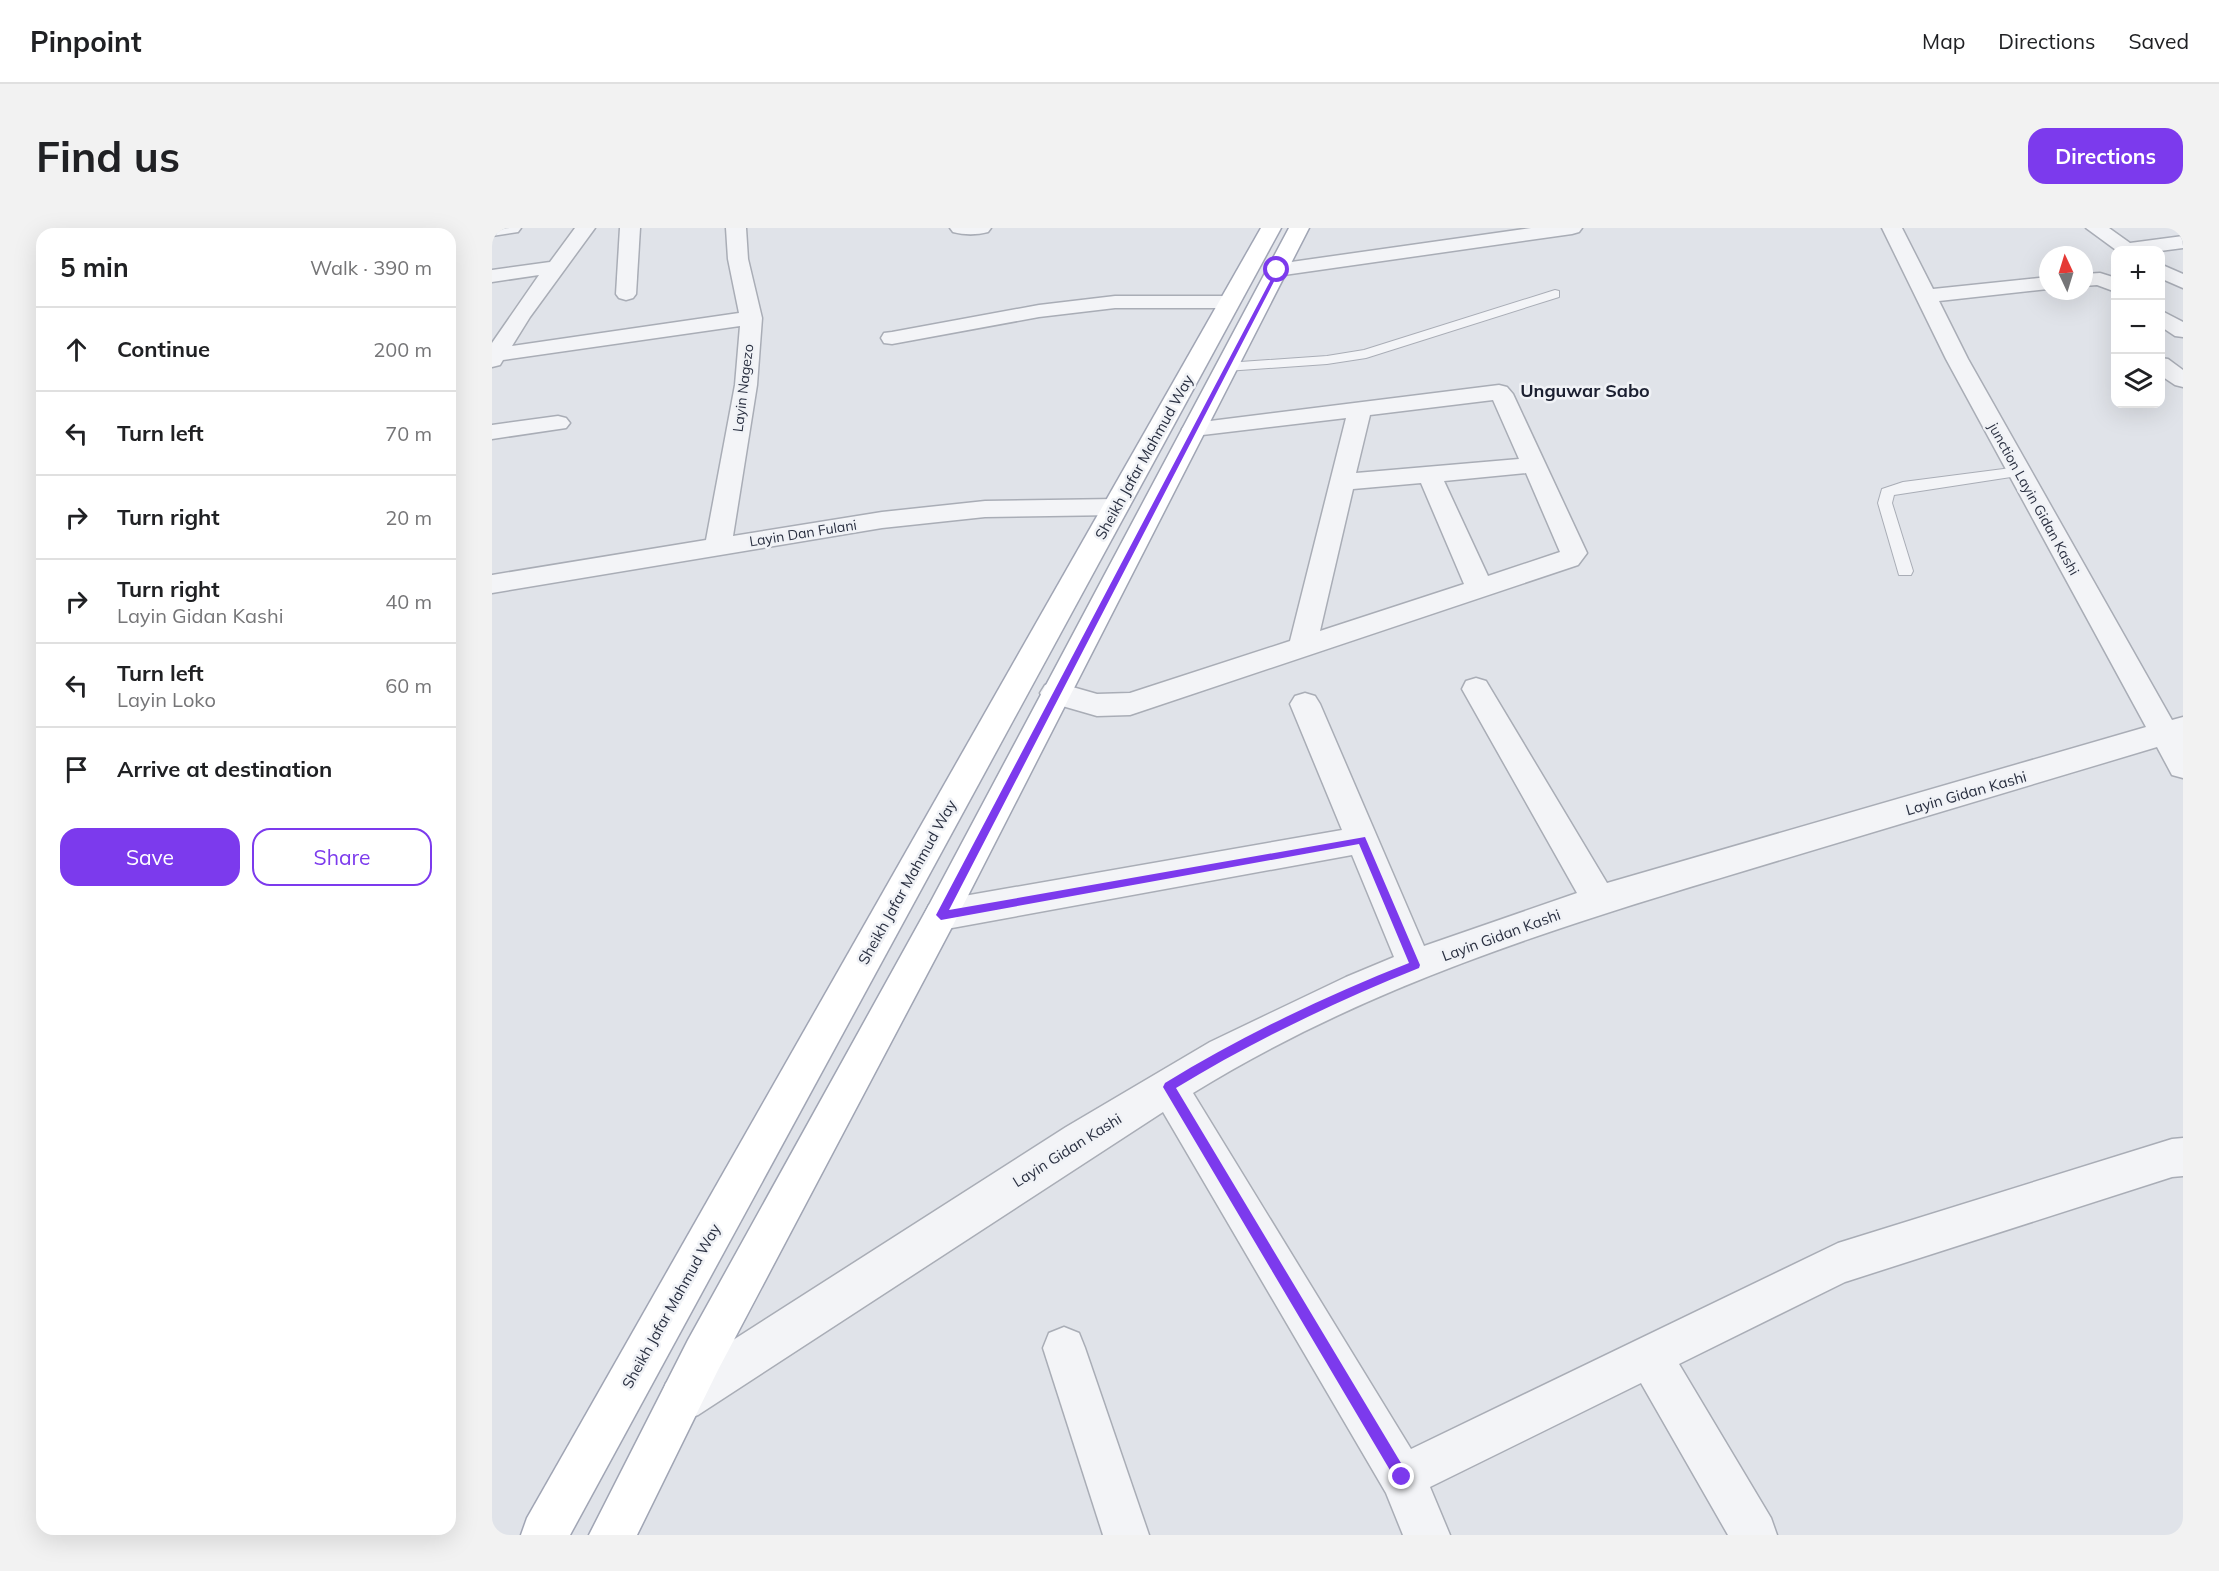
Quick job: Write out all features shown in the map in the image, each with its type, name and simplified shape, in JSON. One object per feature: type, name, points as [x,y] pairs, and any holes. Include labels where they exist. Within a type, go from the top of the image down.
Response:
[{"type":"main road","name":"Sheikh Jafar Mahmud Way","points":[[537,1531],[1116,507],[1270,228]]},
{"type":"main road","name":"Sheikh Jafar Mahmud Way","points":[[612,1535],[682,1399],[941,915],[1299,228]]},
{"type":"street","points":[[492,230],[511,228]]},
{"type":"street","points":[[494,357],[554,267],[593,232],[629,228],[626,294]]},
{"type":"street","name":"Layin Nagezo","points":[[718,547],[746,385],[751,318],[738,259],[736,228]]},
{"type":"street","points":[[960,228],[981,228]]},
{"type":"street","points":[[1277,270],[1572,228]]},
{"type":"street","points":[[1892,228],[1899,228]]},
{"type":"street","name":"junction Layin Gidan Kashi","points":[[1892,228],[1957,359],[2019,472],[2174,731],[2183,766]]},
{"type":"street","points":[[2096,228],[2121,246]]},
{"type":"street","points":[[2154,246],[2183,242]]},
{"type":"street","points":[[492,276],[554,267]]},
{"type":"street","points":[[2165,273],[2183,282]]},
{"type":"street","points":[[2093,279],[2100,279],[2111,284]]},
{"type":"street","points":[[1926,296],[2039,285]]},
{"type":"street","points":[[892,338],[1039,311],[1115,302],[1230,302]]},
{"type":"street","points":[[492,320],[520,315]]},
{"type":"street","points":[[494,357],[751,318]]},
{"type":"street","points":[[2165,319],[2183,331]]},
{"type":"street","points":[[2165,367],[2183,380]]},
{"type":"street","points":[[1055,693],[1097,705],[1130,704],[1555,565],[1569,559],[1574,553],[1502,394],[1499,392],[1194,429]]},
{"type":"street","points":[[1302,648],[1360,408]]},
{"type":"street","points":[[492,432],[558,423]]},
{"type":"street","points":[[1342,482],[1534,465]]},
{"type":"street","points":[[1429,474],[1480,589]]},
{"type":"street","name":"Layin Dan Fulani","points":[[492,584],[882,520],[986,509],[1116,507]]},
{"type":"street","points":[[1476,689],[1599,900]]},
{"type":"street","points":[[1305,704],[1415,965]]},
{"type":"street","name":"Layin Gidan Kashi","points":[[682,1399],[1080,1142],[1223,1054],[1358,988],[1415,965],[1599,900],[2174,731]]},
{"type":"street","points":[[941,915],[1362,840]]},
{"type":"street","points":[[1169,1087],[1402,1477],[1427,1535]]},
{"type":"street","points":[[1402,1477],[1838,1264],[2172,1158],[2183,1157]]},
{"type":"street","points":[[1064,1348],[1126,1535]]},
{"type":"street","points":[[1650,1356],[1754,1535]]},
{"type":"lane","points":[[1227,367],[1327,360],[1366,354],[1555,294]]},
{"type":"lane","points":[[1905,571],[1885,503],[1887,492],[1903,487],[2019,472]]},
{"type":"district","name":"Unguwar Sabo","points":[[1585,390]]},
{"type":"route","points":[[1277,270],[941,915],[1362,840],[1415,965],[1358,988],[1223,1054],[1169,1087],[1402,1477]]}]
